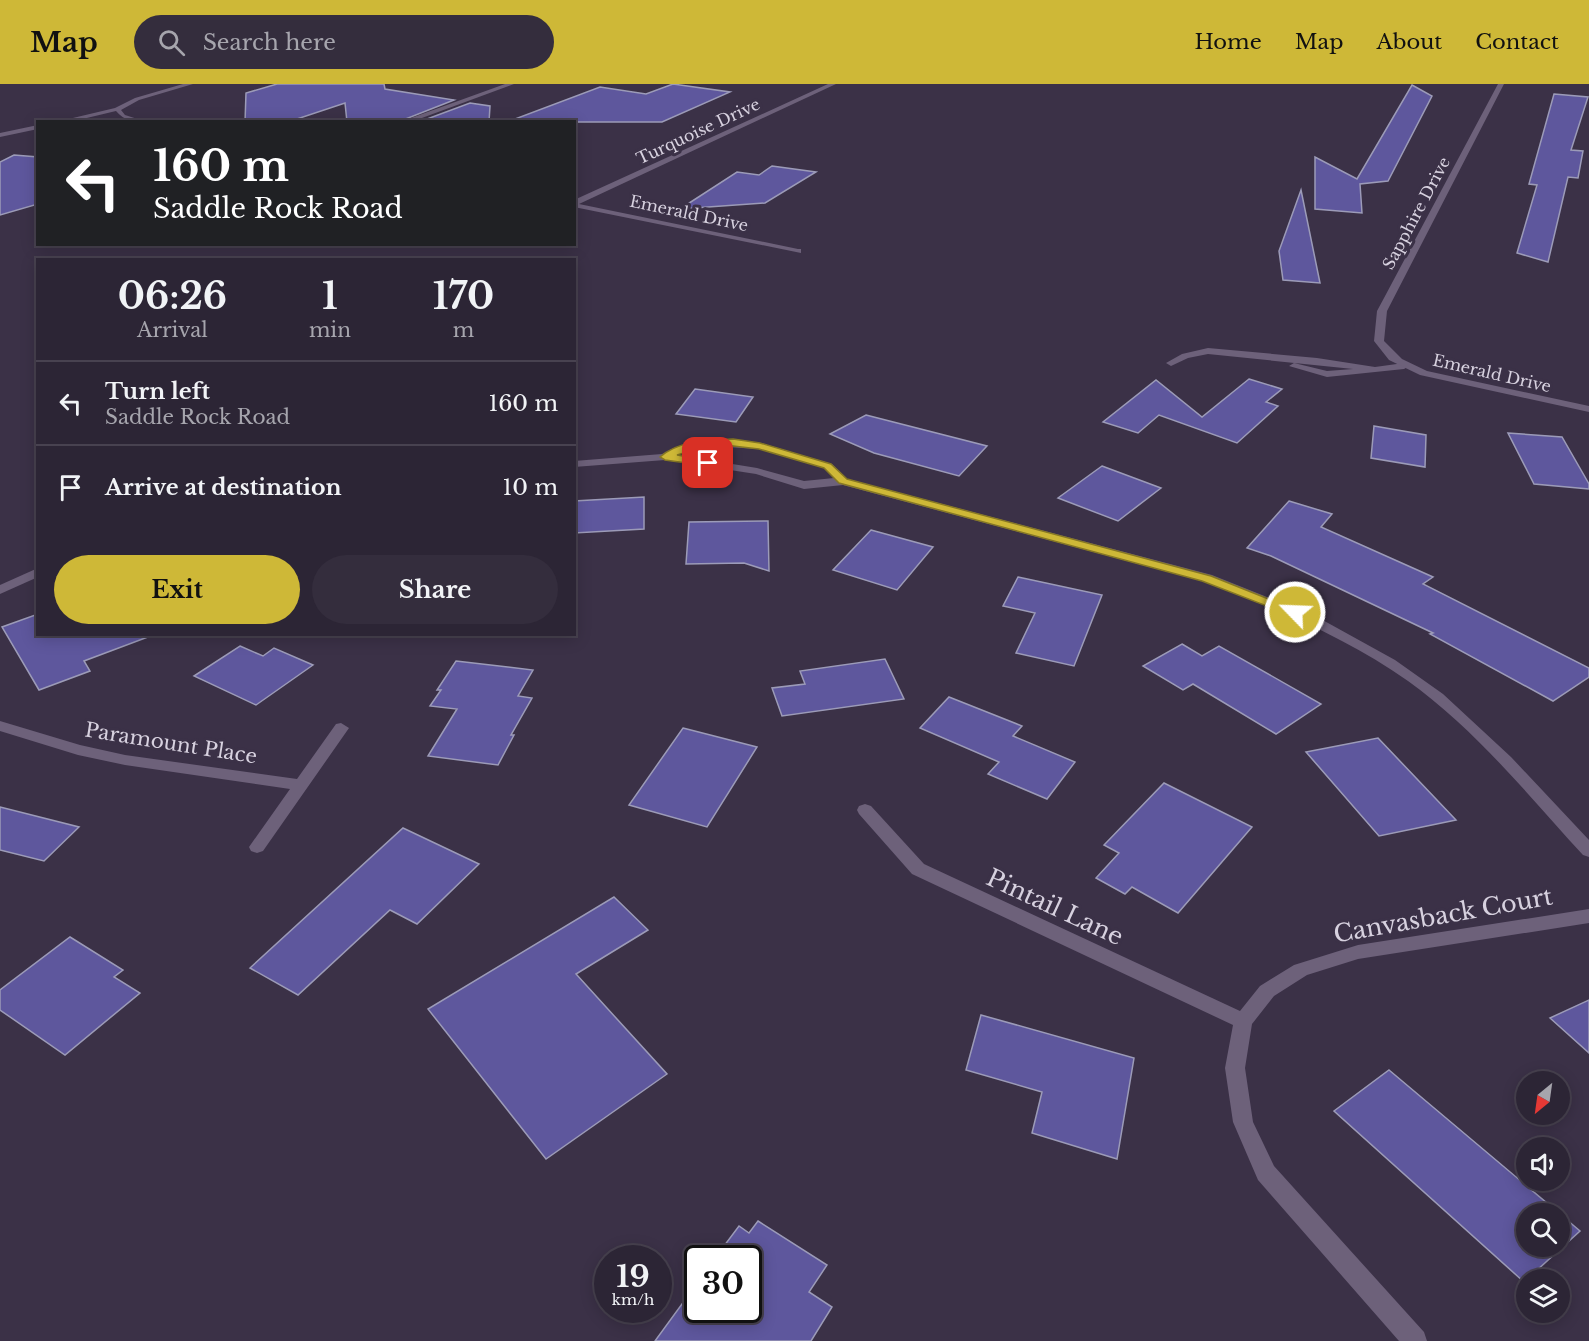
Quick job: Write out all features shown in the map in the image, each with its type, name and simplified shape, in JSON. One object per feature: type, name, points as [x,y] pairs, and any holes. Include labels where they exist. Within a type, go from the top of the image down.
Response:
[{"type":"street","points":[[68,120],[117,109],[137,99],[190,84]]},
{"type":"street","points":[[409,120],[511,84]]},
{"type":"street","name":"Turquoise Drive","points":[[576,203],[832,84]]},
{"type":"street","name":"Sapphire Drive","points":[[1391,357],[1379,341],[1382,311],[1501,84]]},
{"type":"street","points":[[117,109],[118,113],[123,116],[137,120]]},
{"type":"street","points":[[0,135],[36,127]]},
{"type":"street","name":"Emerald Drive","points":[[576,204],[798,251]]},
{"type":"street","points":[[1171,363],[1185,356],[1208,351],[1269,357],[1327,374],[1352,374],[1372,369],[1404,366]]},
{"type":"street","name":"Emerald Drive","points":[[1391,357],[1404,366],[1452,381],[1589,409]]},
{"type":"street","points":[[665,457],[689,447],[708,443],[733,442],[760,446],[828,466],[843,481]]},
{"type":"street","points":[[576,464],[665,457],[757,471],[804,485],[843,481],[1206,578],[1260,597],[1367,648],[1415,680],[1493,748],[1589,851]]},
{"type":"street","points":[[0,590],[36,573]]},
{"type":"street","name":"Paramount Place","points":[[0,726],[78,750],[125,760],[302,785]]},
{"type":"street","points":[[257,847],[341,728]]},
{"type":"street","name":"Pintail Lane","points":[[865,810],[918,869],[1243,1021]]},
{"type":"street","name":"Canvasback Court","points":[[1415,1341],[1266,1173],[1243,1122],[1235,1068],[1243,1021],[1267,991],[1301,970],[1358,952],[1425,944],[1589,916]]},
{"type":"building","points":[[277,84],[384,84],[385,89],[454,100],[403,120],[347,120],[345,103],[294,120],[245,120],[246,93]]},
{"type":"building","points":[[673,84],[730,92],[662,122],[515,120],[600,87],[646,94]]},
{"type":"building","points":[[1412,85],[1432,96],[1388,181],[1360,184],[1362,213],[1315,209],[1315,157],[1357,179]]},
{"type":"building","points":[[1554,94],[1588,97],[1571,150],[1583,151],[1578,178],[1568,177],[1548,262],[1517,253],[1537,185],[1529,184]]},
{"type":"building","points":[[470,103],[490,106],[489,120],[424,120]]},
{"type":"building","points":[[14,155],[36,157],[36,205],[0,215],[0,162]]},
{"type":"building","points":[[772,166],[816,172],[765,203],[680,209],[737,172],[759,175]]},
{"type":"building","points":[[1301,190],[1320,283],[1283,280],[1279,251]]},
{"type":"building","points":[[1249,379],[1282,389],[1266,402],[1278,406],[1237,443],[1159,415],[1138,433],[1103,422],[1156,380],[1202,417]]},
{"type":"building","points":[[695,389],[753,397],[736,422],[676,414]]},
{"type":"building","points":[[866,415],[987,446],[959,476],[874,453],[830,434]]},
{"type":"building","points":[[1374,426],[1426,435],[1425,467],[1371,458]]},
{"type":"building","points":[[1508,433],[1562,437],[1589,484],[1589,489],[1534,484]]},
{"type":"building","points":[[1102,466],[1161,488],[1118,521],[1058,498]]},
{"type":"building","points":[[644,497],[644,529],[576,533],[576,501]]},
{"type":"building","points":[[1289,501],[1332,514],[1321,527],[1433,577],[1423,584],[1589,668],[1589,677],[1553,701],[1430,634],[1433,633],[1271,556],[1247,548]]},
{"type":"building","points":[[768,521],[769,571],[744,563],[686,564],[689,522]]},
{"type":"building","points":[[871,530],[933,547],[897,590],[833,570]]},
{"type":"building","points":[[1018,577],[1102,595],[1074,666],[1016,653],[1035,613],[1003,606]]},
{"type":"building","points":[[36,615],[36,636],[148,637],[84,661],[90,671],[39,690],[2,627]]},
{"type":"building","points":[[1182,644],[1202,656],[1219,646],[1321,704],[1276,734],[1193,684],[1183,690],[1143,666]]},
{"type":"building","points":[[240,646],[263,656],[274,648],[313,665],[256,705],[194,676]]},
{"type":"building","points":[[885,659],[904,699],[782,716],[772,688],[805,684],[800,671]]},
{"type":"building","points":[[456,661],[533,670],[518,696],[532,698],[511,735],[514,735],[498,765],[428,756],[457,709],[430,706],[441,690],[437,690]]},
{"type":"building","points":[[949,697],[1022,726],[1013,736],[1075,762],[1047,799],[988,774],[999,762],[920,728]]},
{"type":"building","points":[[683,728],[757,747],[707,827],[629,805]]},
{"type":"building","points":[[1378,738],[1456,820],[1379,836],[1306,752]]},
{"type":"building","points":[[1164,783],[1252,827],[1178,913],[1132,887],[1125,894],[1096,878],[1119,853],[1104,845]]},
{"type":"building","points":[[0,807],[79,827],[44,861],[0,850]]},
{"type":"building","points":[[403,828],[479,864],[417,924],[390,910],[298,995],[250,968]]},
{"type":"building","points":[[614,897],[648,930],[576,974],[667,1074],[546,1159],[428,1009]]},
{"type":"building","points":[[70,937],[123,970],[114,977],[140,993],[65,1055],[0,1010],[0,990]]},
{"type":"building","points":[[1589,1000],[1589,1053],[1550,1018]]},
{"type":"building","points":[[981,1015],[1134,1058],[1117,1159],[1032,1133],[1042,1092],[966,1070]]},
{"type":"building","points":[[1389,1070],[1516,1177],[1516,1191],[1533,1191],[1547,1203],[1516,1203],[1516,1257],[1551,1257],[1538,1269],[1516,1269],[1516,1275],[1334,1111]]},
{"type":"building","points":[[758,1221],[827,1265],[809,1292],[832,1307],[811,1341],[655,1341],[668,1323],[672,1323],[672,1318],[684,1301],[684,1323],[762,1323],[762,1245],[725,1245],[739,1226],[749,1233]]},
{"type":"building","points":[[1570,1222],[1580,1231],[1570,1240]]},
{"type":"route","points":[[708,463],[665,457],[689,447],[708,443],[733,442],[760,446],[828,466],[843,481],[1206,578],[1295,612]]}]
